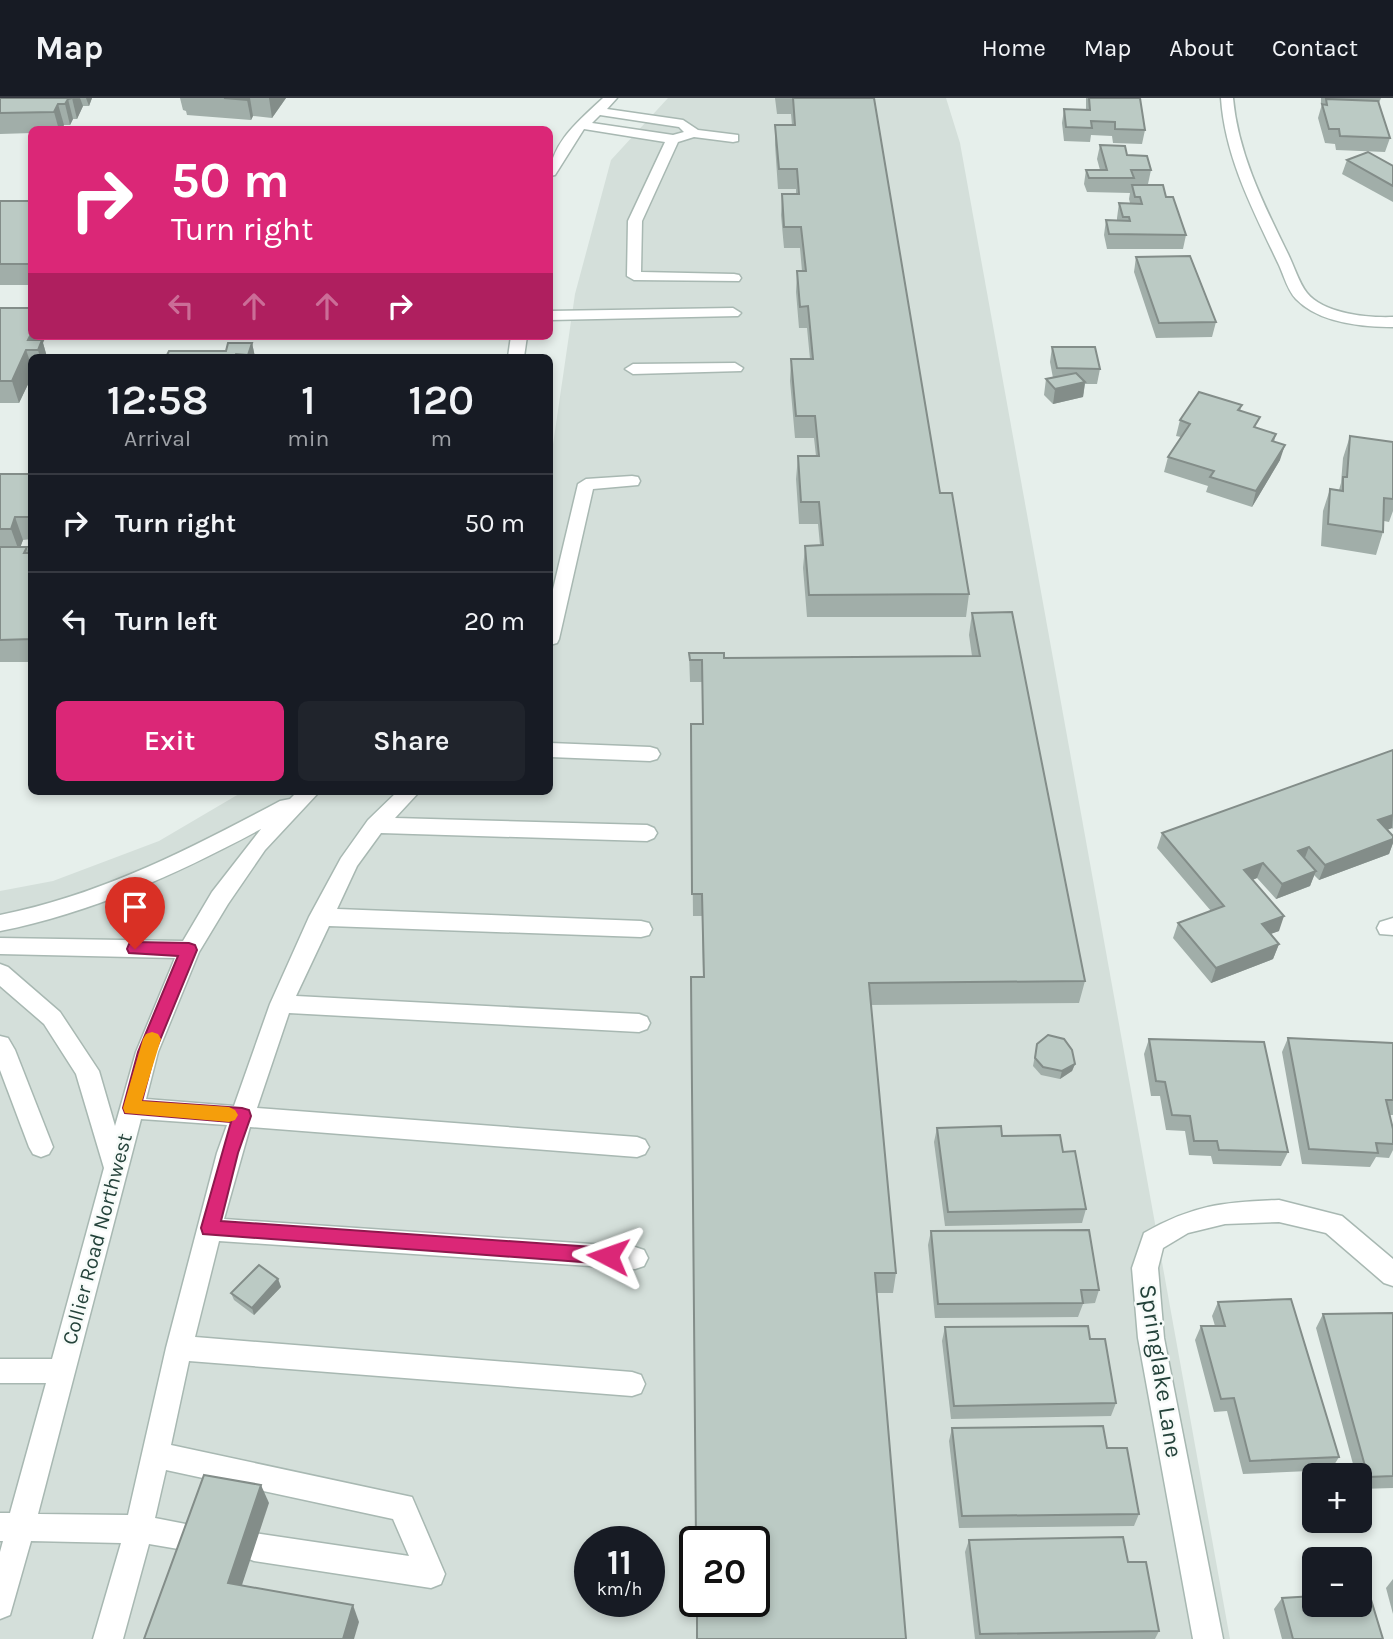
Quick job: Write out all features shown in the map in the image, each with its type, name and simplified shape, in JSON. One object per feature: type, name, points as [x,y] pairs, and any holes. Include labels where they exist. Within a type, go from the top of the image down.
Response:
[{"type":"street","points":[[553,166],[581,125],[611,98]]},
{"type":"street","points":[[1227,98],[1227,112],[1237,152],[1301,296],[1318,309],[1342,318],[1371,323],[1393,322]]},
{"type":"street","points":[[596,111],[683,124],[694,134]]},
{"type":"street","points":[[581,125],[673,139],[694,134],[733,138]]},
{"type":"street","points":[[673,139],[635,221],[635,276],[734,278]]},
{"type":"street","points":[[553,316],[733,313]]},
{"type":"street","points":[[633,369],[735,368]]},
{"type":"street","points":[[553,626],[586,484],[632,481]]},
{"type":"street","points":[[553,750],[650,754]]},
{"type":"street","points":[[0,923],[100,896],[192,858],[305,795]]},
{"type":"street","name":"Collier Road Northwest","points":[[0,1605],[10,1527],[62,1371],[146,1052],[189,950],[220,898],[258,845],[307,795]]},
{"type":"street","points":[[108,1639],[139,1529],[179,1348],[229,1153],[281,1004],[320,917],[348,863],[375,825],[406,795]]},
{"type":"street","points":[[375,825],[647,833]]},
{"type":"street","points":[[320,917],[641,929]]},
{"type":"street","points":[[0,946],[189,950]]},
{"type":"street","points":[[0,973],[51,1018],[87,1071],[116,1167]]},
{"type":"street","points":[[281,1004],[639,1023]]},
{"type":"street","points":[[0,1045],[41,1147]]},
{"type":"street","points":[[131,1108],[637,1147]]},
{"type":"street","name":"Springlake Lane","points":[[1208,1639],[1151,1338],[1145,1268],[1153,1241],[1182,1224],[1225,1213],[1279,1211],[1333,1224],[1393,1275]]},
{"type":"street","points":[[210,1228],[635,1258]]},
{"type":"street","points":[[179,1348],[632,1384]]},
{"type":"street","points":[[0,1371],[62,1371]]},
{"type":"street","points":[[156,1455],[402,1507],[431,1574],[254,1546]]},
{"type":"street","points":[[10,1527],[139,1529],[196,1538]]},
{"type":"shaded area","points":[[668,98],[946,98],[960,143],[1230,1639],[0,1639],[0,891],[53,881],[159,841],[237,795],[553,795],[553,444],[575,294],[611,160]]},
{"type":"building","points":[[0,98],[72,98],[65,104],[58,104],[54,112],[0,113]]},
{"type":"building","points":[[793,98],[874,98],[940,493],[952,493],[969,594],[809,595],[805,546],[823,545],[819,502],[801,502],[798,456],[819,456],[815,416],[796,416],[791,359],[813,359],[808,306],[800,307],[797,271],[806,271],[801,227],[784,227],[782,194],[799,194],[797,169],[779,169],[775,125],[795,125]]},
{"type":"building","points":[[1089,98],[1140,98],[1145,130],[1115,129],[1115,122],[1091,121],[1092,128],[1066,127],[1064,109],[1090,110]]},
{"type":"building","points":[[1326,99],[1378,101],[1390,138],[1340,136],[1339,129],[1329,129],[1322,104],[1327,105]]},
{"type":"building","points":[[1100,145],[1125,146],[1127,155],[1147,156],[1151,170],[1131,170],[1134,178],[1089,178],[1086,170],[1107,170]]},
{"type":"building","points":[[1368,152],[1393,166],[1393,186],[1347,160]]},
{"type":"building","points":[[1132,185],[1163,185],[1166,197],[1173,197],[1186,235],[1109,234],[1106,220],[1130,221],[1129,217],[1123,217],[1119,203],[1142,204],[1140,197],[1135,197]]},
{"type":"building","points":[[0,201],[28,201],[28,264],[0,264]]},
{"type":"building","points":[[1190,256],[1216,322],[1159,323],[1136,257]]},
{"type":"building","points":[[0,308],[28,308],[28,340],[42,340],[38,350],[26,350],[12,381],[0,381]]},
{"type":"building","points":[[228,343],[252,343],[248,354],[168,354],[169,351],[226,351]]},
{"type":"building","points":[[1052,347],[1095,347],[1100,369],[1057,368]]},
{"type":"building","points":[[1076,373],[1085,382],[1055,389],[1046,379]]},
{"type":"building","points":[[1199,392],[1242,405],[1238,410],[1260,417],[1254,427],[1276,434],[1272,441],[1285,445],[1256,491],[1210,477],[1214,471],[1168,457],[1190,424],[1180,420]]},
{"type":"building","points":[[1350,436],[1393,442],[1393,499],[1384,498],[1383,532],[1328,524],[1330,489],[1343,491],[1343,477],[1347,477]]},
{"type":"building","points":[[0,474],[28,474],[28,517],[15,517],[11,529],[0,529]]},
{"type":"building","points":[[0,547],[27,547],[24,553],[28,553],[28,639],[0,640]]},
{"type":"building","points":[[1012,612],[1085,981],[869,983],[896,1273],[875,1273],[906,1639],[697,1639],[697,1617],[770,1617],[770,1526],[696,1526],[691,977],[704,977],[702,894],[692,894],[691,724],[703,724],[702,660],[690,660],[689,653],[724,653],[724,658],[980,656],[972,613]]},
{"type":"building","points":[[1393,750],[1393,815],[1378,820],[1393,839],[1325,865],[1309,847],[1298,851],[1316,871],[1282,884],[1263,863],[1244,870],[1284,916],[1262,924],[1279,944],[1216,968],[1178,923],[1224,906],[1162,833]]},
{"type":"building","points":[[1048,1035],[1064,1039],[1072,1050],[1075,1064],[1062,1071],[1043,1067],[1035,1058],[1037,1044]]},
{"type":"building","points":[[1288,1038],[1393,1043],[1393,1100],[1386,1100],[1393,1129],[1393,1144],[1376,1143],[1378,1153],[1309,1149]]},
{"type":"building","points":[[1149,1039],[1264,1042],[1288,1152],[1219,1150],[1217,1141],[1194,1141],[1190,1116],[1172,1115],[1165,1082],[1156,1081]]},
{"type":"building","points":[[1001,1126],[1002,1136],[1060,1135],[1063,1152],[1075,1151],[1086,1209],[948,1212],[937,1128]]},
{"type":"building","points":[[1089,1230],[1099,1290],[1081,1290],[1083,1303],[938,1304],[931,1231]]},
{"type":"building","points":[[259,1265],[278,1279],[252,1308],[231,1293]]},
{"type":"building","points":[[1291,1299],[1339,1457],[1250,1461],[1234,1398],[1221,1399],[1201,1326],[1225,1326],[1218,1302]]},
{"type":"building","points":[[1393,1313],[1393,1476],[1372,1477],[1372,1463],[1364,1463],[1323,1314]]},
{"type":"building","points":[[1088,1326],[1090,1339],[1105,1339],[1116,1403],[954,1406],[945,1327]]},
{"type":"building","points":[[1103,1426],[1107,1448],[1127,1448],[1139,1514],[962,1516],[952,1428]]},
{"type":"building","points":[[204,1475],[261,1485],[228,1583],[353,1605],[343,1639],[144,1639]]},
{"type":"building","points":[[1123,1537],[1128,1562],[1146,1562],[1159,1631],[980,1634],[969,1540]]},
{"type":"building","points":[[1302,1597],[1302,1617],[1372,1617],[1372,1603],[1383,1639],[1293,1639],[1282,1598]]},
{"type":"slow traffic","points":[[152,1039],[131,1108],[229,1115]]},
{"type":"route","points":[[135,949],[189,950],[146,1052],[131,1108],[242,1116],[229,1153],[210,1228],[608,1256]]}]
